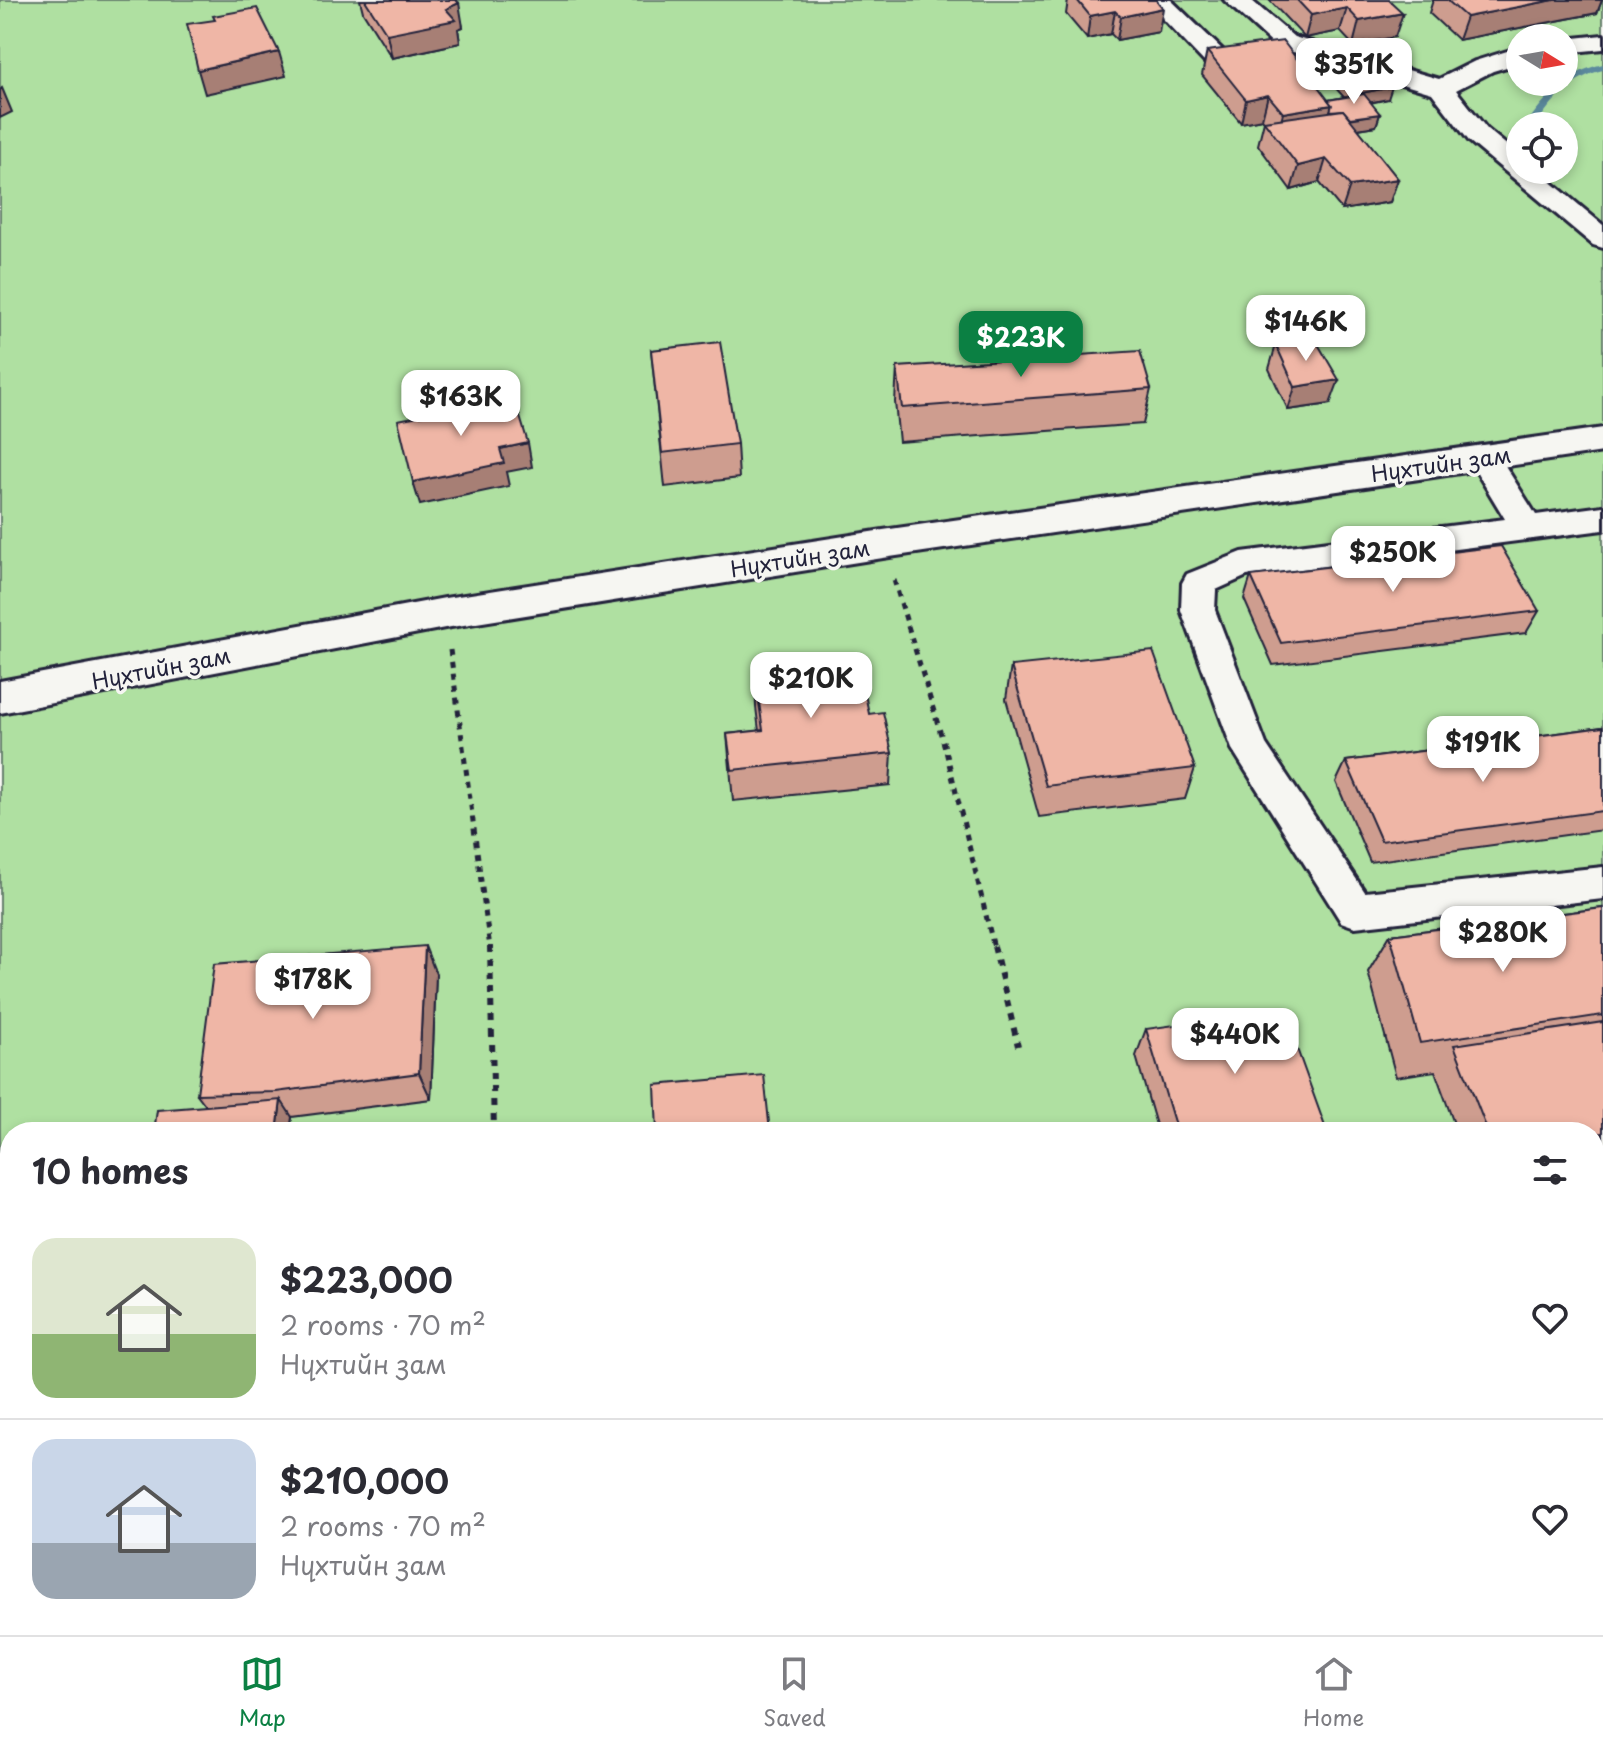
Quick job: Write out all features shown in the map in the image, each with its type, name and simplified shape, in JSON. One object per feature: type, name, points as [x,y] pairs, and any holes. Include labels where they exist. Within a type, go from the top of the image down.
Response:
[{"type":"street","points":[[1157,0],[1190,36],[1226,65],[1242,64],[1277,53],[1285,42]]},
{"type":"street","points":[[1236,0],[1285,42],[1441,88],[1478,135],[1603,239]]},
{"type":"street","points":[[1578,45],[1603,42]]},
{"type":"street","points":[[1441,88],[1484,66],[1506,59]]},
{"type":"street","name":"Нүхтийн зам","points":[[0,697],[445,613],[883,544],[1603,440]]},
{"type":"street","points":[[1483,456],[1528,529]]},
{"type":"street","points":[[1603,518],[1242,564],[1199,583],[1198,610],[1250,749],[1355,910],[1603,883]]},
{"type":"path","points":[[883,544],[946,751],[1018,1046]]},
{"type":"path","points":[[445,613],[490,949],[494,1122]]},
{"type":"green space","points":[[0,0],[1603,0],[1603,1122],[0,1122]]},
{"type":"building","points":[[365,0],[456,0],[459,3],[446,9],[456,20],[387,34]]},
{"type":"building","points":[[1077,0],[1156,0],[1163,8],[1121,17],[1115,11],[1090,16]]},
{"type":"building","points":[[1297,0],[1389,0],[1403,13],[1359,21],[1347,8],[1311,15]]},
{"type":"building","points":[[1447,0],[1554,0],[1466,17]]},
{"type":"building","points":[[257,8],[279,52],[198,70],[187,24]]},
{"type":"building","points":[[1283,41],[1332,105],[1283,113],[1268,95],[1246,100],[1207,51]]},
{"type":"building","points":[[1371,65],[1392,87],[1356,94],[1335,71]]},
{"type":"building","points":[[1364,94],[1380,114],[1350,118],[1343,110],[1330,111],[1332,105],[1328,100]]},
{"type":"building","points":[[1343,110],[1398,179],[1350,186],[1326,159],[1298,166],[1264,121]]},
{"type":"building","points":[[1315,339],[1339,380],[1295,387],[1276,345]]},
{"type":"building","points":[[720,342],[737,444],[662,453],[651,350]]},
{"type":"building","points":[[1140,351],[1151,389],[902,408],[897,367]]},
{"type":"building","points":[[514,397],[528,443],[500,449],[504,463],[413,482],[398,420]]},
{"type":"building","points":[[1501,546],[1539,611],[1281,643],[1251,576]]},
{"type":"building","points":[[1153,651],[1195,768],[1046,786],[1011,666]]},
{"type":"building","points":[[859,664],[869,714],[883,712],[892,753],[732,770],[727,734],[763,730],[755,675]]},
{"type":"building","points":[[1603,727],[1603,811],[1381,841],[1346,761]]},
{"type":"building","points":[[1603,908],[1603,1015],[1420,1043],[1390,935]]},
{"type":"building","points":[[425,946],[419,1073],[276,1092],[197,1094],[214,964]]},
{"type":"building","points":[[1283,1010],[1323,1122],[1174,1122],[1146,1029]]},
{"type":"building","points":[[1603,1022],[1603,1122],[1484,1122],[1454,1045]]},
{"type":"building","points":[[764,1075],[769,1122],[657,1122],[655,1085]]},
{"type":"building","points":[[281,1100],[278,1122],[155,1122],[157,1110]]},
{"type":"waterway","points":[[1540,112],[1570,81],[1580,74],[1603,67]]}]
